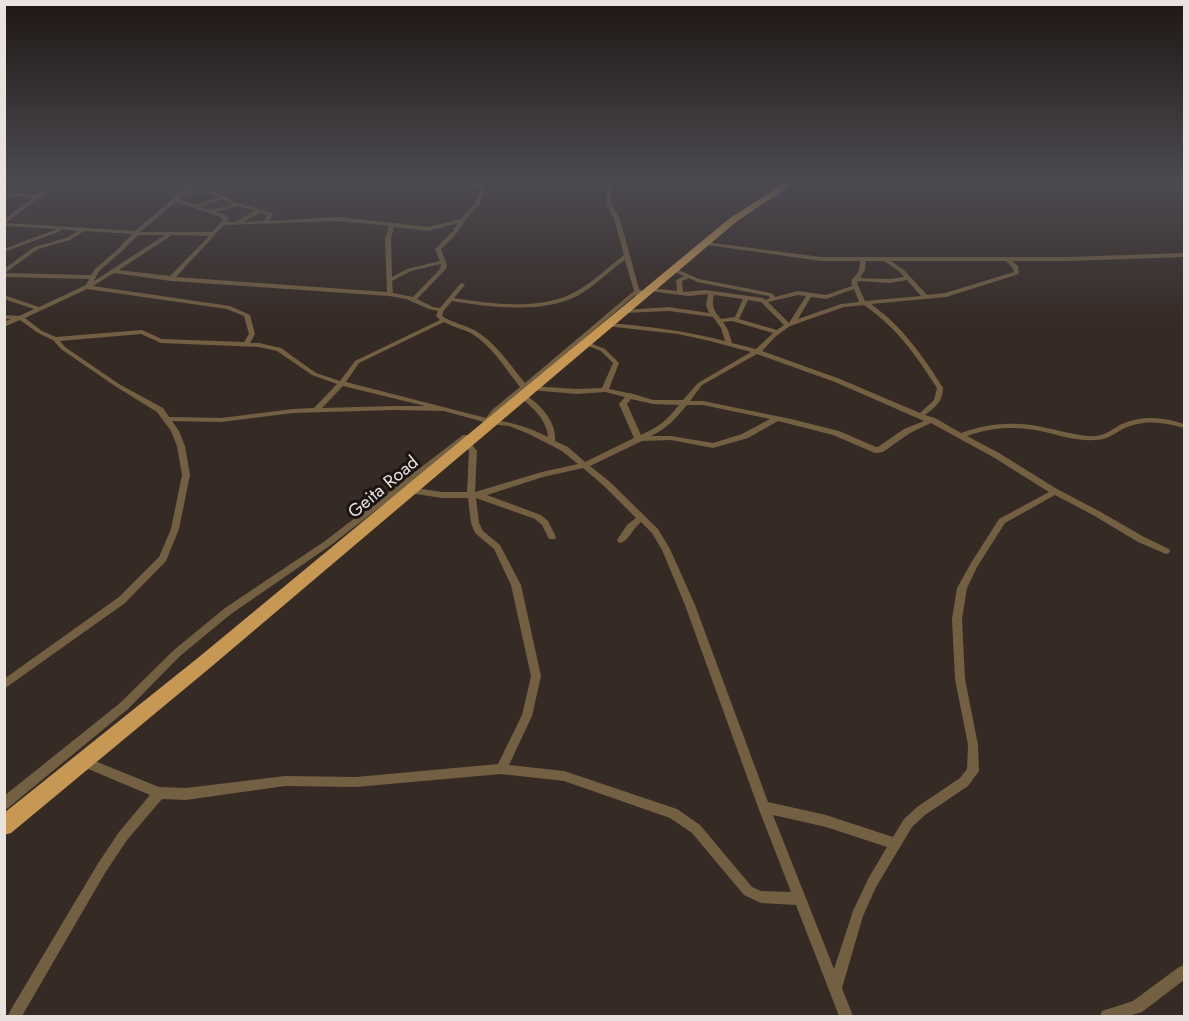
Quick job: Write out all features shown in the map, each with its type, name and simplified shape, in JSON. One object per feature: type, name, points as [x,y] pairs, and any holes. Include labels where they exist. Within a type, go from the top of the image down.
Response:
[{"type":"highway","name":"Geita Road","points":[[4,826],[526,390],[624,312],[642,294],[680,273],[721,231]]},
{"type":"street","points":[[4,251],[58,231]]},
{"type":"street","points":[[5,274],[36,248],[68,239],[81,231]]},
{"type":"street","points":[[93,231],[213,234]]},
{"type":"street","points":[[88,286],[92,277],[138,231]]},
{"type":"street","points":[[171,279],[217,231]]},
{"type":"street","points":[[390,231],[387,239],[390,294]]},
{"type":"street","points":[[413,300],[443,269],[438,249],[456,231]]},
{"type":"street","points":[[620,231],[642,294]]},
{"type":"street","points":[[4,326],[88,286],[173,232]]},
{"type":"street","points":[[707,243],[799,258],[1069,259],[1185,255]]},
{"type":"street","points":[[4,251],[23,258]]},
{"type":"street","points":[[451,299],[494,304],[544,302],[566,298],[584,288],[627,256]]},
{"type":"street","points":[[862,259],[862,270],[855,279],[855,287],[864,303],[897,326],[909,339],[940,388],[940,396],[936,404],[921,415]]},
{"type":"street","points":[[885,259],[926,297]]},
{"type":"street","points":[[409,490],[442,495],[474,495],[585,465],[640,440],[668,423],[700,384],[759,350],[777,332],[790,324],[837,307],[946,295],[1017,273],[1015,266],[1007,259]]},
{"type":"street","points":[[390,280],[409,270],[434,262],[443,262]]},
{"type":"street","points":[[114,271],[171,279],[390,294],[441,310]]},
{"type":"street","points":[[680,294],[680,273],[764,293],[771,295],[773,299]]},
{"type":"street","points":[[5,274],[92,277]]},
{"type":"street","points":[[855,279],[890,281],[908,278]]},
{"type":"street","points":[[462,285],[441,310],[440,316],[450,325],[473,332],[482,338],[526,390],[549,423],[552,432],[551,441]]},
{"type":"street","points":[[88,286],[228,307],[247,315],[252,334],[246,344]]},
{"type":"street","points":[[526,390],[642,294],[711,293],[765,300],[793,293],[826,297],[855,287]]},
{"type":"street","points":[[711,293],[709,306],[712,315],[718,321],[729,342]]},
{"type":"street","points":[[790,324],[810,294]]},
{"type":"street","points":[[4,297],[39,309]]},
{"type":"street","points":[[734,320],[739,315],[746,298]]},
{"type":"street","points":[[765,300],[790,324]]},
{"type":"street","points":[[624,312],[669,309],[712,315]]},
{"type":"street","points":[[4,317],[22,318],[40,332],[55,339],[63,348],[117,385],[152,405],[166,419],[181,446],[186,475],[175,529],[163,559],[122,600],[4,685]]},
{"type":"street","points":[[316,410],[342,383],[357,362],[444,320]]},
{"type":"street","points":[[718,321],[734,320],[777,332]]},
{"type":"street","points":[[608,324],[673,331],[729,342],[759,350],[813,370],[933,420],[962,435],[1055,492],[1100,515],[1146,543],[1166,551]]},
{"type":"street","points":[[55,339],[137,332],[161,341],[246,344],[279,349],[314,374],[490,422],[510,424],[551,441],[585,465],[655,531],[678,576],[764,807],[846,1017]]},
{"type":"street","points":[[585,344],[603,350],[616,363],[605,390]]},
{"type":"street","points":[[526,390],[555,388],[588,393],[605,390],[653,402],[686,401],[777,418],[836,433],[875,450],[880,450],[917,426],[933,420]]},
{"type":"street","points":[[630,395],[623,404],[640,440]]},
{"type":"street","points":[[166,419],[221,420],[316,410],[444,409]]},
{"type":"street","points":[[640,440],[671,438],[712,446],[745,436],[777,418]]},
{"type":"street","points":[[962,435],[995,424],[1026,426],[1090,438],[1108,435],[1145,419],[1158,419],[1185,426]]},
{"type":"street","points":[[4,804],[124,706],[177,653],[228,611],[328,543],[402,484],[490,422]]},
{"type":"street","points":[[467,441],[474,451],[475,523],[479,533],[497,546],[516,585],[536,676],[527,716],[501,769]]},
{"type":"street","points":[[836,987],[857,915],[872,883],[895,844],[914,817],[964,782],[973,771],[973,745],[960,680],[957,620],[962,588],[1002,521],[1055,492]]},
{"type":"street","points":[[474,495],[538,517],[545,523],[552,537]]},
{"type":"street","points":[[621,540],[625,537],[631,524],[642,518]]},
{"type":"street","points":[[84,761],[159,794],[186,794],[285,781],[367,781],[501,769],[564,776],[673,813],[696,829],[748,891],[761,897],[801,899]]},
{"type":"street","points":[[15,1017],[101,869],[123,836],[159,794]]},
{"type":"street","points":[[764,807],[826,821],[895,844]]},
{"type":"street","points":[[1107,1017],[1137,1008],[1185,972]]}]
